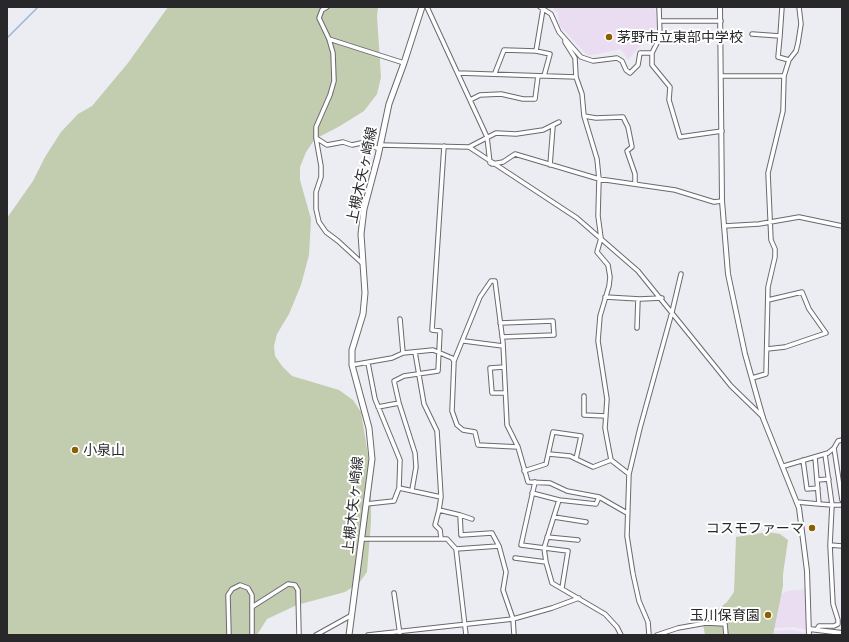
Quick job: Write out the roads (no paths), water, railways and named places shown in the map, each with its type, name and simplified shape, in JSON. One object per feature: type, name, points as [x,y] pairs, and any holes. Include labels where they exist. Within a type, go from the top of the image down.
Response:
[{"type":"main road","name":"上槻木矢ヶ崎線","points":[[349,635],[372,459],[371,440],[366,413],[354,380],[352,365],[352,350],[363,314],[365,294],[361,234],[364,209],[380,147],[389,104],[422,7]]},
{"type":"street","points":[[328,7],[319,14],[319,18],[329,39],[334,63],[334,81],[330,95],[316,127],[316,138],[321,166],[321,177],[316,199],[316,210],[319,222],[326,232],[338,240],[362,263]]},
{"type":"street","points":[[427,7],[488,138],[491,163]]},
{"type":"street","points":[[659,7],[660,37],[652,52],[652,65],[670,87],[669,100],[680,137],[722,131]]},
{"type":"street","points":[[720,7],[722,201],[728,274],[752,378],[763,418],[784,466],[797,502],[807,563],[809,635]]},
{"type":"street","points":[[782,7],[778,57],[790,60]]},
{"type":"street","points":[[752,378],[766,374],[768,287],[775,257],[775,249],[771,240],[768,173],[783,111],[784,76],[790,60],[796,51],[798,43],[801,24],[799,7]]},
{"type":"street","points":[[536,51],[541,8],[551,14],[554,25],[565,40],[581,57],[593,61],[614,58],[622,61],[628,73],[638,65],[640,53],[652,52]]},
{"type":"street","points":[[660,21],[721,20]]},
{"type":"street","points":[[752,34],[780,36]]},
{"type":"street","points":[[329,39],[404,63]]},
{"type":"street","points":[[565,40],[574,58],[576,77],[582,94],[584,116],[593,143],[599,179],[598,216],[601,238],[597,252],[608,265],[610,277],[609,286],[600,316],[598,341],[607,400],[605,428],[611,460],[629,474]]},
{"type":"street","points":[[495,73],[504,50],[536,51],[550,54],[544,76]]},
{"type":"street","points":[[458,73],[495,73],[576,77]]},
{"type":"street","points":[[470,100],[480,95],[501,94],[523,99],[535,99],[538,76]]},
{"type":"street","points":[[721,76],[784,76]]},
{"type":"street","points":[[584,116],[596,118],[623,116],[628,127],[632,147],[627,151],[635,174],[635,183]]},
{"type":"street","points":[[316,138],[327,145],[343,142],[352,145],[361,143],[380,147],[468,147],[496,133],[528,133],[543,130],[559,122]]},
{"type":"street","points":[[550,165],[552,126]]},
{"type":"street","points":[[412,490],[416,467],[415,453],[399,403],[394,381],[404,376],[438,371],[440,331],[432,330],[444,146]]},
{"type":"street","points":[[468,147],[554,202],[585,224],[638,271],[662,298],[731,386],[763,418]]},
{"type":"street","points":[[491,163],[503,162],[515,154],[599,179],[635,183],[693,194],[714,202],[722,201]]},
{"type":"street","points":[[724,226],[799,218],[842,226]]},
{"type":"street","points":[[648,635],[648,622],[639,601],[627,536],[629,474],[681,274]]},
{"type":"street","points":[[518,447],[478,445],[475,432],[463,430],[457,425],[452,412],[454,361],[464,341],[480,297],[491,282],[495,281],[503,346],[507,425],[518,447],[528,482],[550,483],[566,490],[599,497],[627,513]]},
{"type":"street","points":[[767,350],[785,347],[826,333],[809,309],[802,292],[768,300]]},
{"type":"street","points":[[605,297],[638,299],[662,298]]},
{"type":"street","points":[[636,328],[638,299]]},
{"type":"street","points":[[400,319],[403,353]]},
{"type":"street","points":[[500,323],[553,321],[554,335],[502,337]]},
{"type":"street","points":[[464,341],[503,346]]},
{"type":"street","points":[[352,365],[392,358],[403,353],[433,350],[454,361]]},
{"type":"street","points":[[415,352],[424,404],[437,431],[441,497],[435,525],[440,530],[441,538]]},
{"type":"street","points":[[366,504],[394,501],[398,488],[400,460],[378,407],[368,363]]},
{"type":"street","points":[[504,367],[490,368],[492,393],[505,393]]},
{"type":"street","points":[[584,396],[584,414],[606,416]]},
{"type":"street","points":[[378,407],[399,403]]},
{"type":"street","points":[[524,471],[546,464],[553,432],[581,436],[576,459]]},
{"type":"street","points":[[784,466],[825,454],[834,448],[838,441],[842,440]]},
{"type":"street","points":[[834,448],[842,500]]},
{"type":"street","points":[[548,454],[570,456],[593,467],[611,460]]},
{"type":"street","points":[[817,629],[819,626],[834,626],[838,624],[833,604],[830,545],[832,505],[825,454]]},
{"type":"street","points":[[815,457],[819,504]]},
{"type":"street","points":[[803,460],[807,489],[818,488]]},
{"type":"street","points":[[818,480],[829,479]]},
{"type":"street","points":[[535,482],[521,545],[568,551],[562,588]]},
{"type":"street","points":[[398,488],[441,497]]},
{"type":"street","points":[[532,493],[559,500],[596,504],[599,497]]},
{"type":"street","points":[[559,500],[544,548],[552,583],[605,614],[617,627],[621,635]]},
{"type":"street","points":[[797,502],[842,505]]},
{"type":"street","points":[[439,510],[472,519]]},
{"type":"street","points":[[460,515],[461,535],[492,533],[498,546],[506,572],[503,590],[513,619],[514,635]]},
{"type":"street","points":[[554,517],[586,522]]},
{"type":"street","points":[[547,537],[578,540]]},
{"type":"street","points":[[362,539],[447,539],[456,549],[466,635]]},
{"type":"street","points":[[830,545],[842,546]]},
{"type":"street","points":[[456,549],[498,546]]},
{"type":"street","points":[[515,558],[546,562]]},
{"type":"street","points":[[252,607],[288,584],[295,585],[298,590],[300,635]]},
{"type":"street","points":[[229,635],[228,596],[232,589],[240,585],[248,588],[252,594],[252,635]]},
{"type":"street","points":[[394,593],[399,634]]},
{"type":"street","points":[[368,635],[399,634],[464,624],[513,619],[552,608],[579,598]]},
{"type":"street","points":[[316,635],[352,615]]},
{"type":"street","points":[[657,635],[678,628],[706,623],[725,624],[726,635]]},
{"type":"street","points":[[808,629],[842,633]]},
{"type":"waterway","points":[[7,38],[38,7]]},
{"type":"place","name":"茅野市立東部中学校","points":[[609,37]]},
{"type":"place","name":"小泉山","points":[[75,450]]},
{"type":"place","name":"コスモファーマ","points":[[812,528]]},
{"type":"place","name":"玉川保育園","points":[[768,615]]}]
